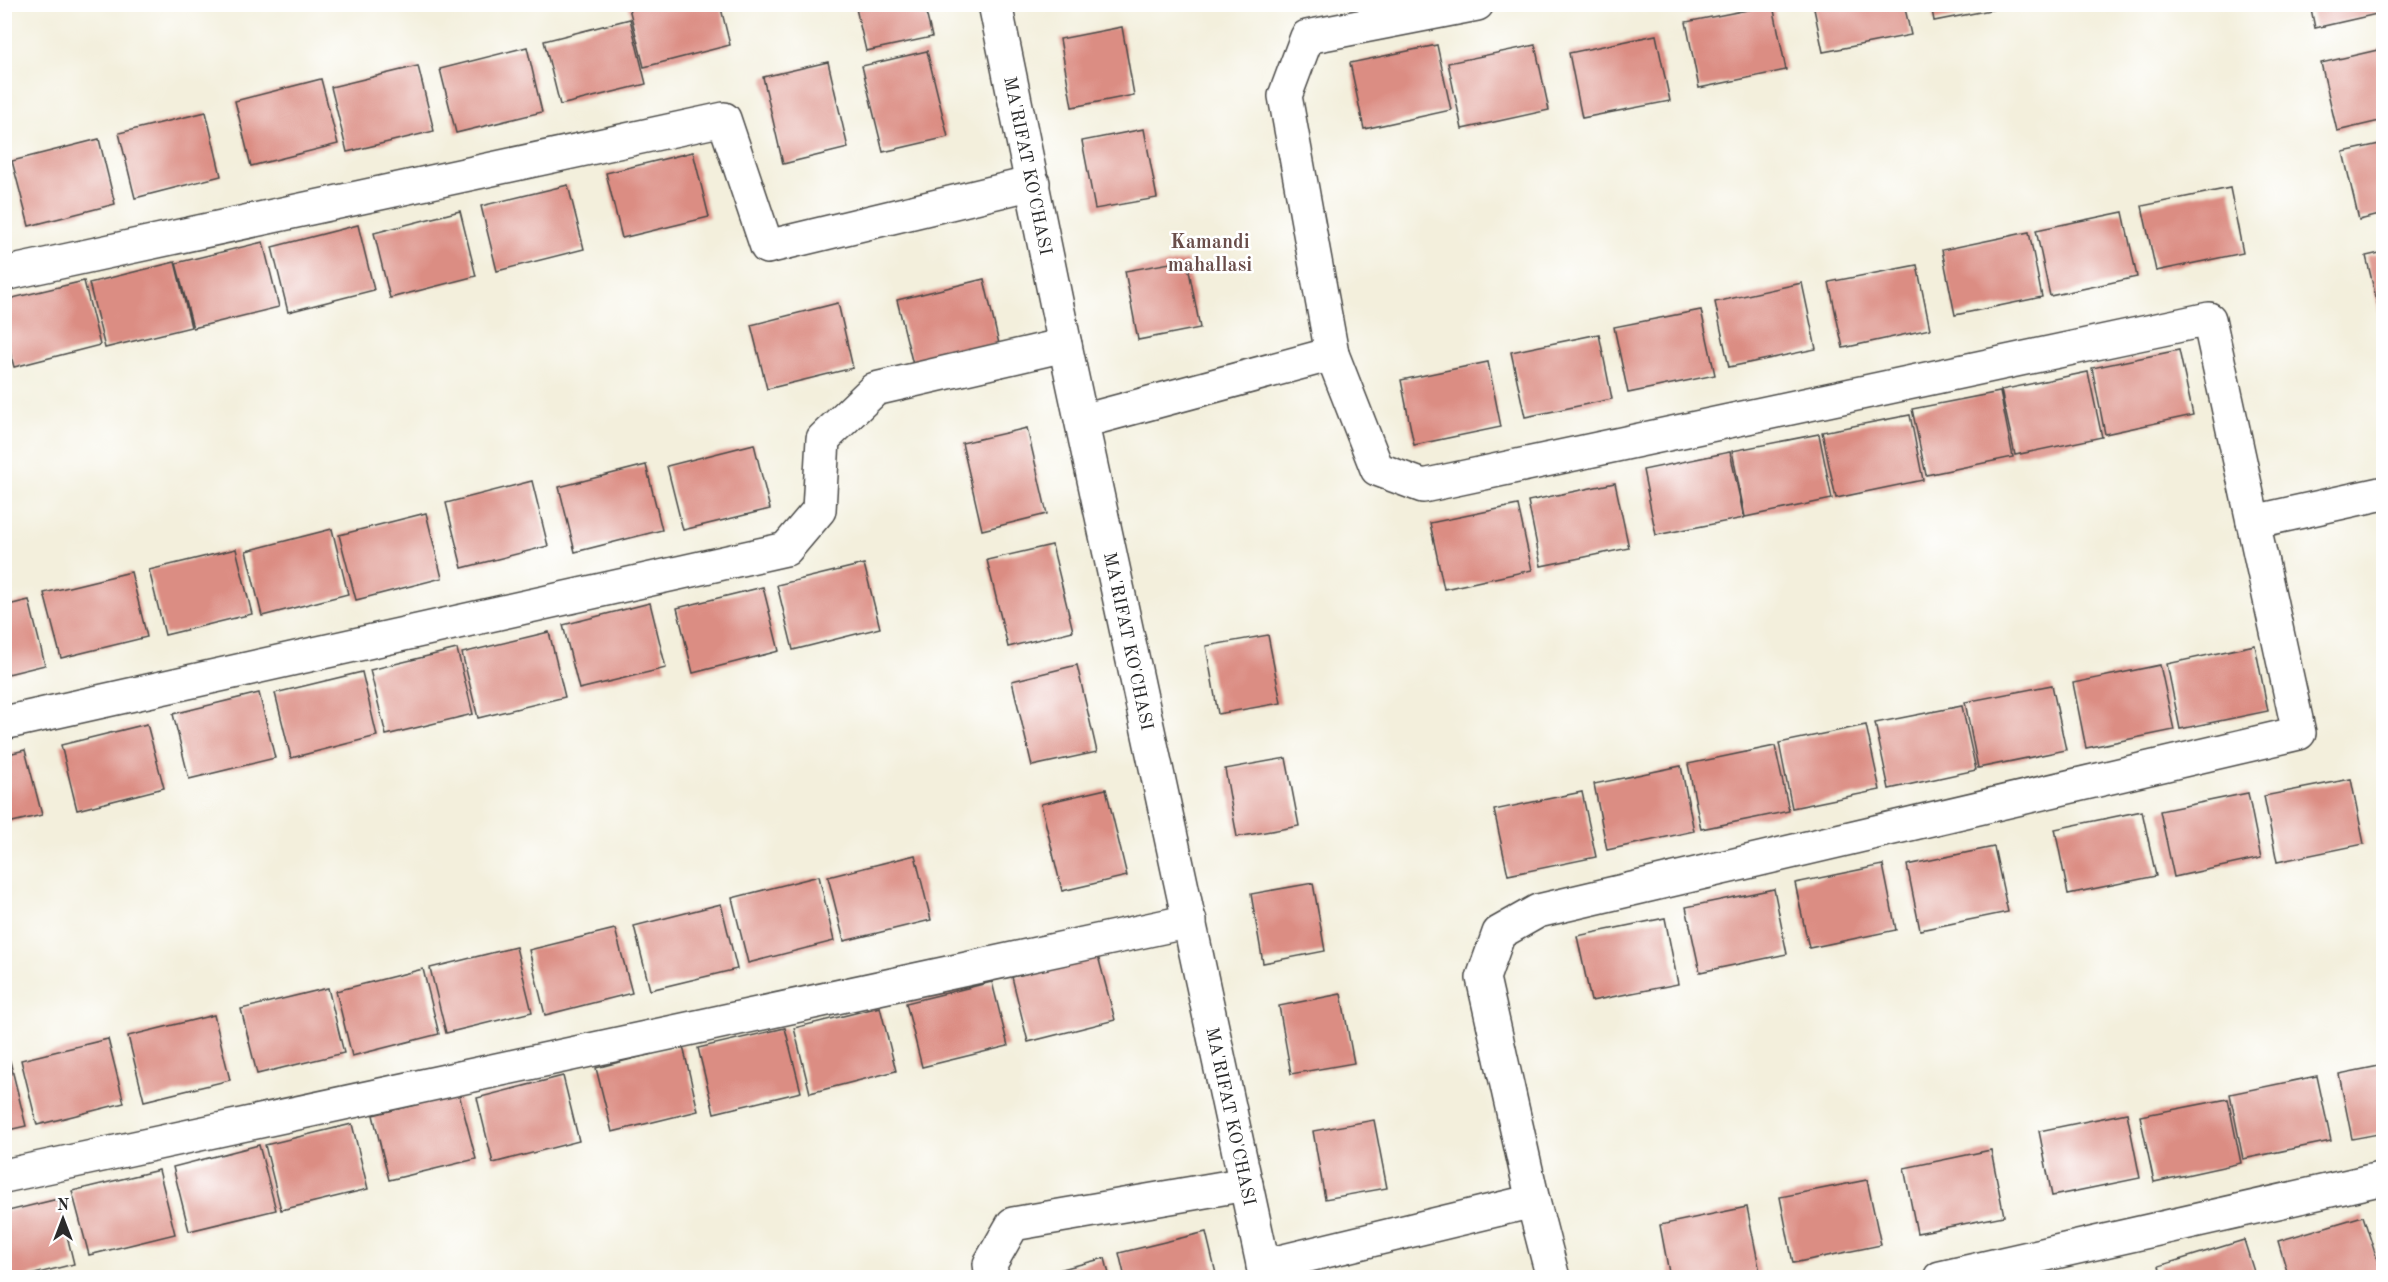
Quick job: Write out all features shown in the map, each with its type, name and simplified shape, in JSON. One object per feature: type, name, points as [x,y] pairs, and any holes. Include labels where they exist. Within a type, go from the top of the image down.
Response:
[{"type":"street","name":"MA'RIFAT KO'CHASI","points":[[995,4],[1065,345],[1265,1272]]},
{"type":"street","points":[[1478,4],[1307,37],[1284,96],[1332,354],[1377,470],[1423,486],[2209,319],[2299,733],[1538,910],[1499,933],[1483,978],[1533,1201],[1553,1278]]},
{"type":"street","points":[[4,274],[724,119],[767,247],[1033,183]]},
{"type":"street","points":[[4,723],[786,549],[819,510],[823,439],[875,389],[1065,345]]},
{"type":"street","points":[[1083,421],[1332,354]]},
{"type":"street","points":[[2253,522],[2384,493]]},
{"type":"street","points":[[4,1176],[1190,921]]},
{"type":"street","points":[[1940,1278],[2384,1178]]},
{"type":"street","points":[[992,1278],[990,1264],[1013,1224],[1246,1184]]},
{"type":"street","points":[[1265,1272],[1533,1201]]},
{"type":"building","points":[[628,4],[720,4],[730,45],[644,67]]},
{"type":"building","points":[[855,4],[924,4],[932,37],[866,51]]},
{"type":"building","points":[[1813,4],[1904,4],[1911,35],[1823,52]]},
{"type":"building","points":[[1931,4],[2011,4],[2011,6],[1934,21]]},
{"type":"building","points":[[2310,4],[2375,4],[2377,14],[2315,28]]},
{"type":"building","points":[[1773,5],[1786,70],[1699,88],[1686,22]]},
{"type":"building","points":[[630,19],[646,84],[560,105],[544,41]]},
{"type":"building","points":[[1122,27],[1134,95],[1072,107],[1060,39]]},
{"type":"building","points":[[1656,35],[1670,101],[1582,118],[1569,53]]},
{"type":"building","points":[[1437,45],[1451,110],[1364,129],[1350,63]]},
{"type":"building","points":[[1535,45],[1549,110],[1462,129],[1448,63]]},
{"type":"building","points":[[527,47],[542,112],[456,133],[440,69]]},
{"type":"building","points":[[2382,49],[2384,120],[2337,131],[2321,63]]},
{"type":"building","points":[[927,51],[948,137],[883,152],[862,66]]},
{"type":"building","points":[[828,62],[848,148],[783,164],[763,77]]},
{"type":"building","points":[[418,66],[434,131],[347,152],[331,87]]},
{"type":"building","points":[[321,79],[338,144],[251,166],[235,101]]},
{"type":"building","points":[[206,112],[221,176],[135,198],[119,133]]},
{"type":"building","points":[[1144,129],[1157,198],[1095,209],[1082,141]]},
{"type":"building","points":[[99,139],[115,204],[29,226],[12,161]]},
{"type":"building","points":[[2384,143],[2384,214],[2359,220],[2343,152]]},
{"type":"building","points":[[693,152],[709,217],[622,238],[606,173]]},
{"type":"building","points":[[568,185],[584,249],[497,271],[481,206]]},
{"type":"building","points":[[2230,188],[2243,253],[2156,271],[2142,206]]},
{"type":"building","points":[[460,211],[476,276],[390,298],[374,233]]},
{"type":"building","points":[[2123,212],[2137,277],[2050,296],[2036,230]]},
{"type":"building","points":[[358,225],[374,290],[288,312],[272,247]]},
{"type":"building","points":[[2029,232],[2042,297],[1955,315],[1942,250]]},
{"type":"building","points":[[263,242],[279,307],[193,328],[176,263]]},
{"type":"building","points":[[2384,252],[2384,327],[2383,327],[2366,256]]},
{"type":"building","points":[[1187,260],[1200,328],[1138,340],[1125,271]]},
{"type":"building","points":[[175,262],[191,327],[105,348],[89,283]]},
{"type":"building","points":[[1917,265],[1930,329],[1843,348],[1829,282]]},
{"type":"building","points":[[984,279],[999,344],[913,365],[897,300]]},
{"type":"building","points":[[84,281],[100,345],[14,367],[4,330],[4,300]]},
{"type":"building","points":[[1802,283],[1816,349],[1729,367],[1715,302]]},
{"type":"building","points":[[838,303],[853,368],[767,389],[751,325]]},
{"type":"building","points":[[1701,310],[1715,375],[1628,393],[1614,327]]},
{"type":"building","points":[[1599,334],[1612,399],[1525,417],[1511,352]]},
{"type":"building","points":[[2179,350],[2193,415],[2105,434],[2092,368]]},
{"type":"building","points":[[1488,362],[1501,427],[1414,445],[1401,380]]},
{"type":"building","points":[[2088,372],[2102,437],[2015,455],[2001,390]]},
{"type":"building","points":[[2000,392],[2013,457],[1926,475],[1912,409]]},
{"type":"building","points":[[1910,415],[1923,480],[1836,498],[1822,432]]},
{"type":"building","points":[[1027,428],[1047,514],[982,530],[962,443]]},
{"type":"building","points":[[1819,434],[1832,499],[1745,517],[1732,451]]},
{"type":"building","points":[[754,444],[770,509],[683,530],[667,466]]},
{"type":"building","points":[[1730,452],[1744,518],[1656,535],[1643,470]]},
{"type":"building","points":[[646,465],[662,530],[575,552],[559,487]]},
{"type":"building","points":[[532,481],[548,546],[462,568],[446,503]]},
{"type":"building","points":[[1615,483],[1629,548],[1541,566],[1528,501]]},
{"type":"building","points":[[1518,505],[1532,570],[1444,589],[1430,523]]},
{"type":"building","points":[[426,513],[442,578],[356,600],[339,535]]},
{"type":"building","points":[[332,529],[348,594],[262,616],[246,551]]},
{"type":"building","points":[[1052,545],[1073,631],[1008,647],[987,560]]},
{"type":"building","points":[[236,549],[252,614],[165,635],[149,570]]},
{"type":"building","points":[[864,564],[880,628],[793,650],[777,585]]},
{"type":"building","points":[[131,572],[147,637],[61,658],[44,593]]},
{"type":"building","points":[[763,587],[779,651],[693,673],[677,608]]},
{"type":"building","points":[[29,600],[45,665],[4,675],[4,606]]},
{"type":"building","points":[[650,603],[666,668],[579,689],[563,625]]},
{"type":"building","points":[[549,632],[565,697],[478,718],[462,653]]},
{"type":"building","points":[[1268,635],[1281,703],[1218,714],[1206,646]]},
{"type":"building","points":[[2255,645],[2268,711],[2180,729],[2167,664]]},
{"type":"building","points":[[457,649],[473,714],[386,735],[370,670]]},
{"type":"building","points":[[1077,665],[1097,752],[1032,766],[1012,681]]},
{"type":"building","points":[[2160,665],[2174,730],[2086,748],[2073,683]]},
{"type":"building","points":[[362,672],[377,736],[291,758],[275,693]]},
{"type":"building","points":[[2052,685],[2066,750],[1978,768],[1965,702]]},
{"type":"building","points":[[259,693],[275,758],[189,779],[173,714]]},
{"type":"building","points":[[1962,706],[1976,770],[1889,789],[1875,723]]},
{"type":"building","points":[[147,724],[164,788],[77,810],[61,745]]},
{"type":"building","points":[[1866,725],[1880,790],[1792,808],[1779,743]]},
{"type":"building","points":[[1775,746],[1789,811],[1701,829],[1688,764]]},
{"type":"building","points":[[25,750],[42,815],[4,824],[4,755]]},
{"type":"building","points":[[1286,758],[1299,826],[1237,837],[1225,769]]},
{"type":"building","points":[[1681,766],[1694,831],[1607,850],[1594,784]]},
{"type":"building","points":[[2351,779],[2364,844],[2277,862],[2264,796]]},
{"type":"building","points":[[1106,789],[1127,876],[1062,891],[1041,804]]},
{"type":"building","points":[[1582,792],[1596,857],[1508,875],[1494,810]]},
{"type":"building","points":[[2248,793],[2261,858],[2174,877],[2160,811]]},
{"type":"building","points":[[2142,811],[2156,876],[2068,894],[2055,829]]},
{"type":"building","points":[[1994,847],[2008,912],[1920,930],[1907,865]]},
{"type":"building","points":[[915,855],[931,920],[844,941],[828,877]]},
{"type":"building","points":[[1883,865],[1896,930],[1809,948],[1795,883]]},
{"type":"building","points":[[819,876],[834,941],[748,963],[732,898]]},
{"type":"building","points":[[1313,883],[1325,951],[1263,963],[1251,894]]},
{"type":"building","points":[[1774,889],[1787,954],[1700,972],[1686,907]]},
{"type":"building","points":[[721,904],[737,969],[650,990],[634,926]]},
{"type":"building","points":[[1665,918],[1678,984],[1591,1001],[1577,936]]},
{"type":"building","points":[[615,929],[632,993],[545,1015],[529,950]]},
{"type":"building","points":[[516,947],[532,1012],[446,1033],[430,968]]},
{"type":"building","points":[[1098,956],[1115,1020],[1028,1042],[1012,977]]},
{"type":"building","points":[[423,969],[439,1034],[352,1056],[336,991]]},
{"type":"building","points":[[992,982],[1008,1046],[922,1067],[906,1003]]},
{"type":"building","points":[[328,988],[344,1053],[257,1074],[241,1009]]},
{"type":"building","points":[[1341,994],[1354,1063],[1291,1074],[1279,1006]]},
{"type":"building","points":[[880,1007],[896,1071],[810,1093],[794,1028]]},
{"type":"building","points":[[214,1015],[230,1080],[144,1101],[128,1036]]},
{"type":"building","points":[[785,1028],[801,1092],[714,1113],[698,1048]]},
{"type":"building","points":[[108,1039],[124,1103],[37,1125],[21,1060]]},
{"type":"building","points":[[683,1046],[698,1111],[612,1132],[596,1068]]},
{"type":"building","points":[[10,1061],[26,1126],[4,1131],[4,1063]]},
{"type":"building","points":[[2384,1065],[2384,1133],[2352,1139],[2339,1074]]},
{"type":"building","points":[[563,1076],[579,1141],[493,1163],[477,1098]]},
{"type":"building","points":[[2317,1076],[2331,1141],[2243,1159],[2230,1094]]},
{"type":"building","points":[[459,1094],[476,1159],[389,1180],[373,1115]]},
{"type":"building","points":[[2228,1099],[2241,1163],[2154,1182],[2140,1116]]},
{"type":"building","points":[[2127,1113],[2140,1178],[2052,1196],[2039,1131]]},
{"type":"building","points":[[1374,1120],[1387,1188],[1325,1199],[1313,1131]]},
{"type":"building","points":[[352,1124],[368,1189],[281,1210],[265,1145]]},
{"type":"building","points":[[259,1145],[276,1210],[189,1231],[173,1167]]},
{"type":"building","points":[[1991,1150],[2004,1216],[1917,1233],[1904,1168]]},
{"type":"building","points":[[159,1170],[175,1234],[89,1255],[72,1191]]},
{"type":"building","points":[[1867,1180],[1881,1245],[1793,1263],[1780,1197]]},
{"type":"building","points":[[58,1199],[74,1264],[19,1278],[4,1278],[4,1212]]},
{"type":"building","points":[[1747,1207],[1760,1272],[1735,1278],[1670,1278],[1660,1225]]},
{"type":"building","points":[[2363,1216],[2383,1278],[2289,1278],[2278,1241]]},
{"type":"building","points":[[1206,1232],[1217,1278],[1125,1278],[1119,1253]]},
{"type":"building","points":[[2244,1240],[2256,1278],[2163,1278],[2159,1266]]},
{"type":"building","points":[[1105,1258],[1110,1278],[1031,1278],[1031,1277]]},
{"type":"district","name":"Kamandi mahallasi","points":[[1210,252]]}]
